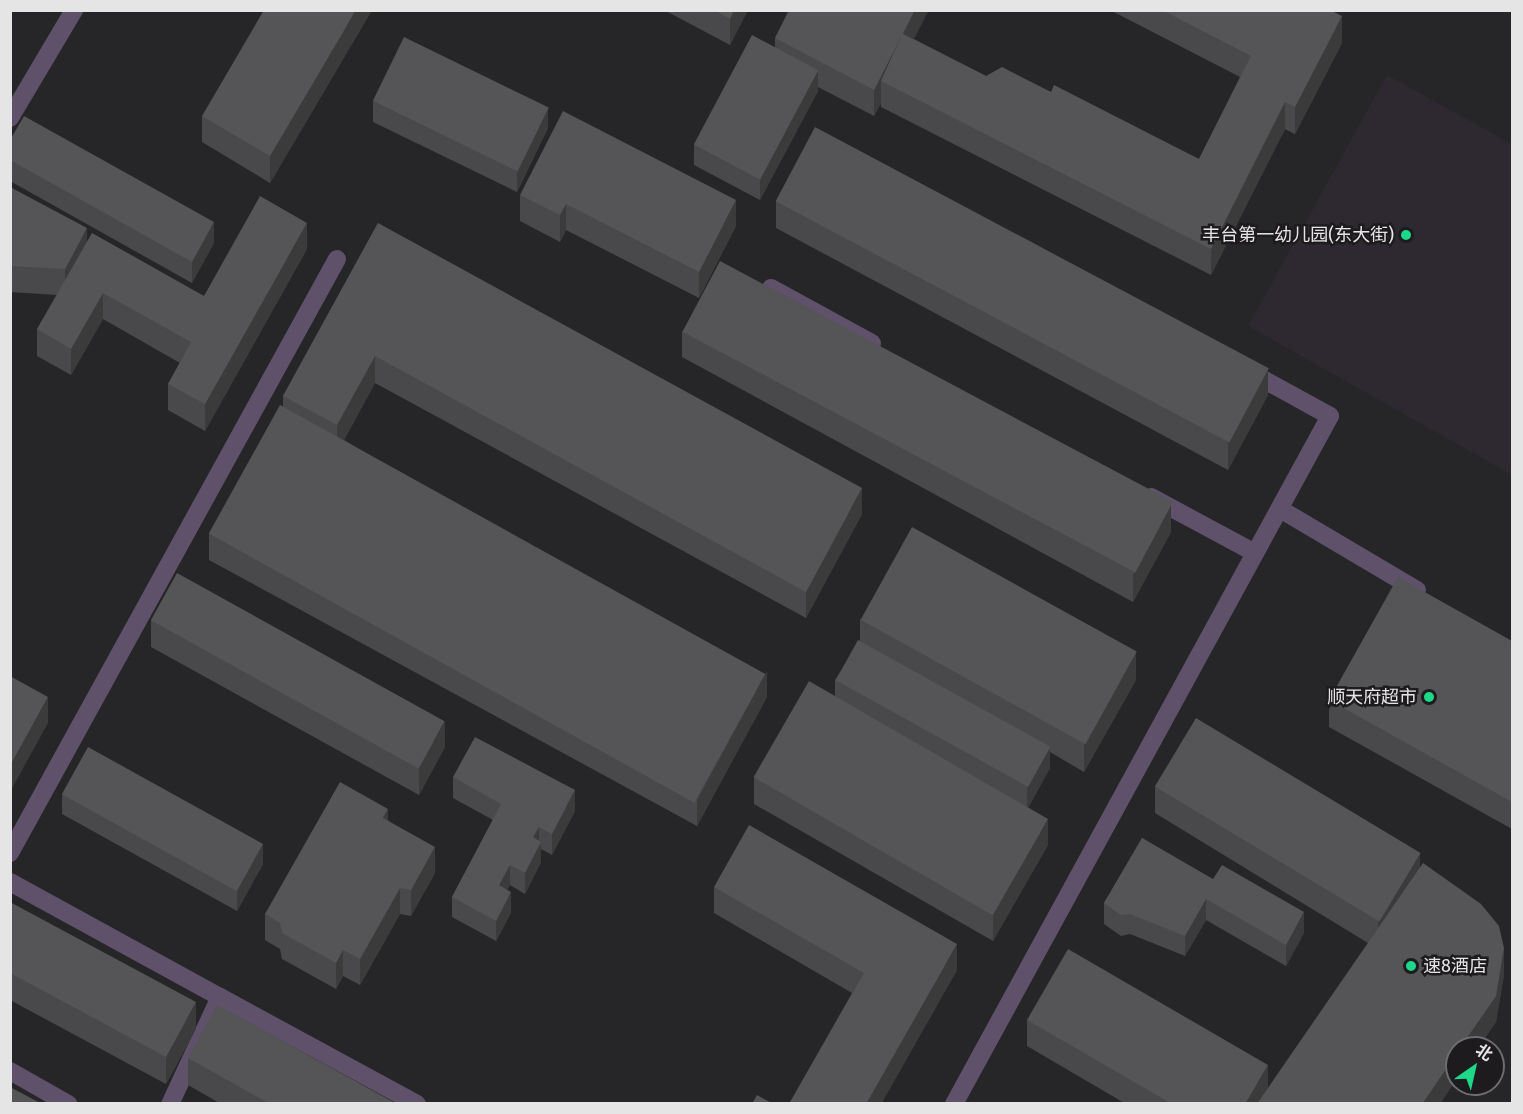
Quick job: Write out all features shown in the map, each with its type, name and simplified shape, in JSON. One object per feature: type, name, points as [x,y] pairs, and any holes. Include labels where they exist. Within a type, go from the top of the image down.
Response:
[{"type":"street","points":[[10,118],[74,10]]},
{"type":"street","points":[[10,853],[337,259]]},
{"type":"street","points":[[771,288],[887,352]]},
{"type":"street","points":[[954,1104],[1330,416],[1236,365]]},
{"type":"street","points":[[1139,490],[1255,553]]},
{"type":"street","points":[[1280,509],[1431,598]]},
{"type":"street","points":[[10,882],[417,1104]]},
{"type":"street","points":[[170,1104],[220,997]]},
{"type":"street","points":[[10,1071],[68,1104]]},
{"type":"shaded area","name":"丰台第一幼儿园(东大街)","points":[[1387,75],[1512,144],[1512,475],[1248,326]]},
{"type":"building","points":[[264,10],[356,10],[270,156],[202,116]]},
{"type":"building","points":[[714,10],[734,10],[730,19]]},
{"type":"building","points":[[789,10],[915,10],[903,34],[986,76],[1002,67],[1051,92],[1054,85],[1199,159],[1251,56],[1162,10],[1330,10],[1342,16],[1295,107],[1285,102],[1211,249],[881,81],[901,37],[874,90],[775,38]]},
{"type":"building","points":[[752,35],[818,70],[760,180],[694,144]]},
{"type":"building","points":[[404,37],[549,108],[518,171],[373,101]]},
{"type":"building","points":[[563,111],[736,200],[699,272],[566,204],[560,215],[520,195]]},
{"type":"building","points":[[24,116],[214,222],[192,262],[10,160],[10,140]]},
{"type":"building","points":[[815,127],[1269,368],[1229,442],[776,201]]},
{"type":"building","points":[[10,187],[87,228],[65,269],[10,266]]},
{"type":"building","points":[[260,196],[307,223],[205,404],[168,384],[191,342],[103,293],[71,349],[37,329],[92,233],[204,296]]},
{"type":"building","points":[[378,223],[862,488],[806,592],[375,356],[337,425],[283,396]]},
{"type":"building","points":[[720,261],[1173,502],[1135,572],[682,332]]},
{"type":"building","points":[[280,405],[765,674],[694,803],[209,534]]},
{"type":"building","points":[[912,527],[1137,652],[1085,744],[861,620]]},
{"type":"building","points":[[177,573],[445,721],[418,769],[151,620]]},
{"type":"building","name":"顺天府超市","points":[[1398,577],[1512,641],[1512,802],[1329,700]]},
{"type":"building","points":[[858,640],[1050,747],[1028,787],[836,680]]},
{"type":"building","points":[[10,676],[48,697],[10,766]]},
{"type":"building","points":[[809,681],[1048,819],[993,915],[754,777]]},
{"type":"building","points":[[1196,718],[1421,853],[1379,922],[1155,787]]},
{"type":"building","points":[[475,737],[575,790],[552,834],[539,827],[533,837],[541,842],[525,873],[510,865],[499,885],[511,892],[496,921],[452,897],[501,804],[453,777]]},
{"type":"building","points":[[88,747],[263,844],[237,891],[62,794]]},
{"type":"building","points":[[340,782],[388,809],[383,818],[435,847],[411,890],[400,888],[360,959],[343,950],[336,963],[282,933],[280,923],[265,914]]},
{"type":"building","points":[[749,825],[957,944],[866,1104],[789,1104],[864,973],[714,887]]},
{"type":"building","points":[[1142,838],[1213,879],[1222,865],[1304,912],[1286,945],[1206,899],[1185,936],[1130,914],[1121,915],[1104,903]]},
{"type":"building","points":[[1423,863],[1481,904],[1499,926],[1504,948],[1496,996],[1468,1036],[1445,1036],[1445,1070],[1422,1104],[1257,1104]]},
{"type":"building","points":[[10,902],[196,1002],[166,1057],[10,973]]},
{"type":"building","points":[[1068,949],[1268,1065],[1245,1104],[1172,1104],[1027,1020]]},
{"type":"building","points":[[217,1005],[397,1104],[270,1104],[188,1058]]},
{"type":"building","points":[[10,1087],[42,1104],[10,1104]]},
{"type":"building","points":[[757,1095],[773,1104],[752,1104]]},
{"type":"place","name":"丰台第一幼儿园(东大街)","points":[[1406,235]]},
{"type":"place","name":"顺天府超市","points":[[1429,697]]},
{"type":"place","name":"速8酒店","points":[[1411,966]]}]
